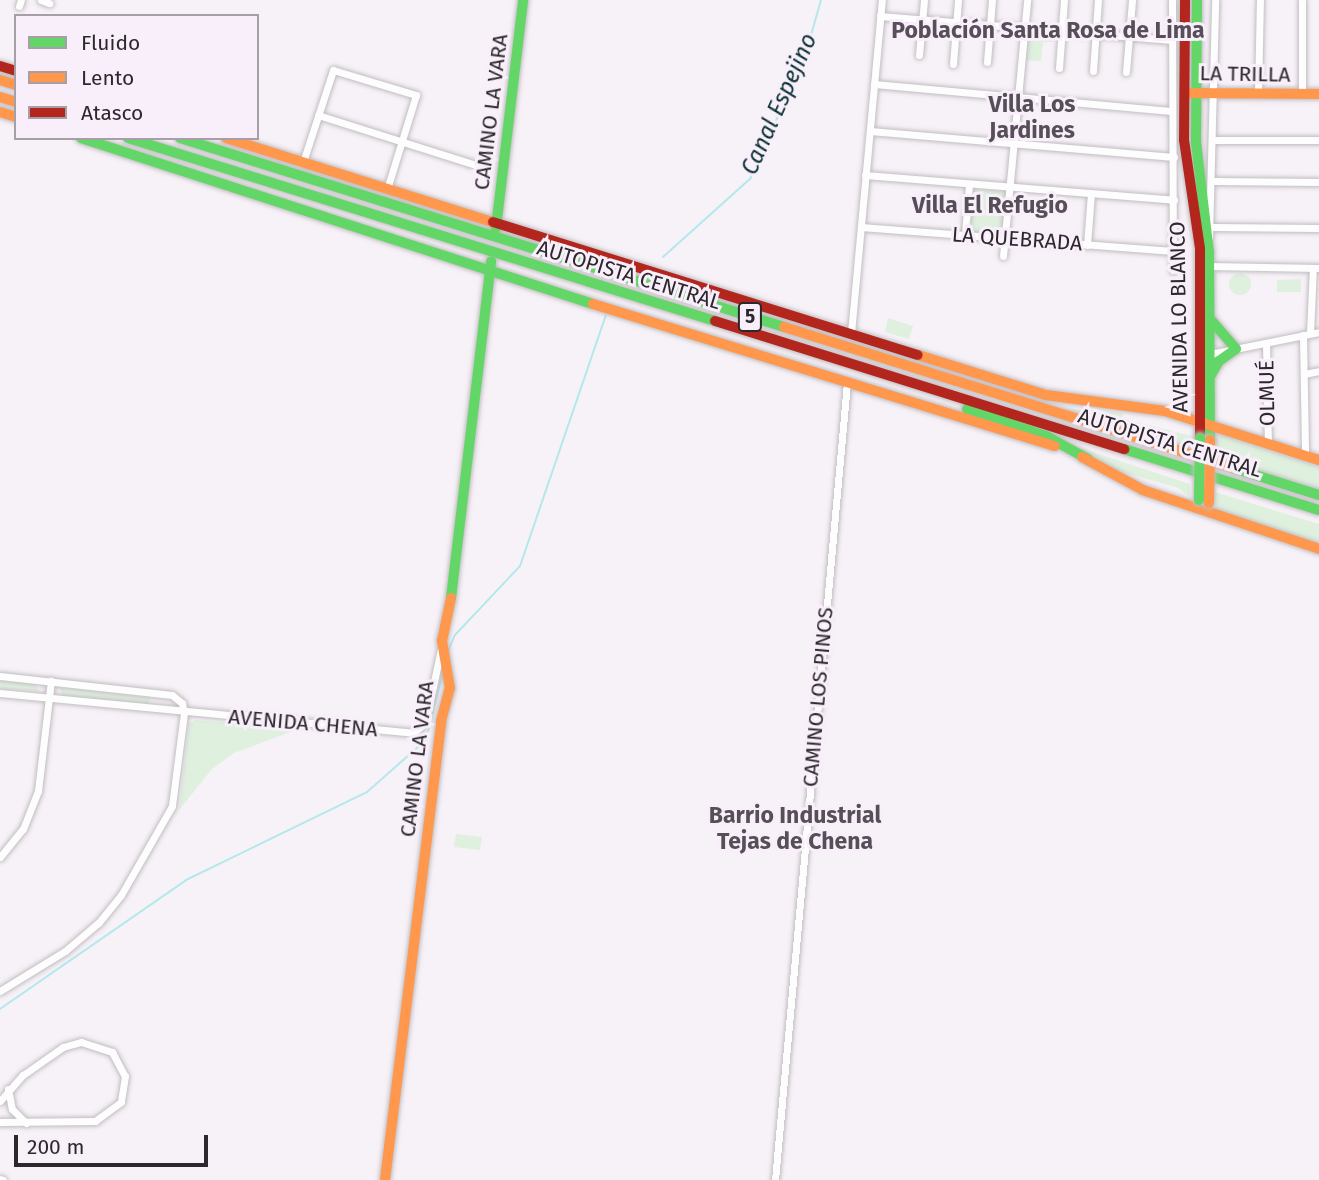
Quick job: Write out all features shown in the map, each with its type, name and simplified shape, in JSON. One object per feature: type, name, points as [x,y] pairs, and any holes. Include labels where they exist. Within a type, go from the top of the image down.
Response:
[{"type":"main road","name":"CAMINO LA VARA","points":[[497,226],[523,0]]},
{"type":"main road","name":"AVENIDA LO BLANCO","points":[[1185,0],[1185,152],[1199,236],[1200,362],[1205,423],[1204,505]]},
{"type":"main road","name":"AVENIDA LO BLANCO","points":[[1197,0],[1197,155],[1211,232],[1210,379],[1205,423]]},
{"type":"main road","name":"LA TRILLA","points":[[1184,93],[1319,94]]},
{"type":"main road","points":[[87,140],[1088,459]]},
{"type":"main road","name":"AUTOPISTA CENTRAL","points":[[134,140],[1319,510]]},
{"type":"main road","name":"AUTOPISTA CENTRAL","points":[[186,140],[1319,495]]},
{"type":"main road","points":[[232,140],[474,216],[497,226],[1059,398],[1153,409],[1319,460]]},
{"type":"main road","points":[[474,216],[491,211],[500,201]]},
{"type":"main road","name":"CAMINO LA VARA","points":[[385,1180],[448,676],[442,652],[491,267]]},
{"type":"main road","points":[[1210,317],[1219,334],[1236,349],[1219,361],[1210,379]]},
{"type":"main road","points":[[1200,362],[1210,354]]},
{"type":"main road","points":[[913,383],[950,402],[1046,436],[1143,490],[1204,505],[1319,549]]},
{"type":"street","points":[[851,333],[882,0]]},
{"type":"street","points":[[919,55],[924,0]]},
{"type":"street","points":[[953,64],[958,0]]},
{"type":"street","points":[[987,62],[992,0]]},
{"type":"street","points":[[1003,257],[1027,0]]},
{"type":"street","points":[[1059,68],[1064,0]]},
{"type":"street","points":[[1093,71],[1098,0]]},
{"type":"street","points":[[1126,72],[1132,0]]},
{"type":"street","name":"AVENIDA LO BLANCO","points":[[1172,0],[1172,270]]},
{"type":"street","name":"AVENIDA LO BLANCO","points":[[1211,232],[1215,0]]},
{"type":"street","points":[[1258,93],[1260,0]]},
{"type":"street","points":[[1301,94],[1302,0]]},
{"type":"street","points":[[880,16],[1172,40]]},
{"type":"street","points":[[303,162],[333,70],[416,95],[387,189]]},
{"type":"street","points":[[874,84],[1171,111]]},
{"type":"street","name":"LA TRILLA","points":[[1171,92],[1184,93]]},
{"type":"street","points":[[318,115],[476,165]]},
{"type":"street","points":[[870,131],[1174,157]]},
{"type":"street","points":[[1213,139],[1319,140]]},
{"type":"street","points":[[865,176],[1174,200]]},
{"type":"street","points":[[1213,181],[1319,182]]},
{"type":"street","points":[[965,235],[969,184]]},
{"type":"street","points":[[1087,245],[1091,193]]},
{"type":"street","name":"LA QUEBRADA","points":[[861,227],[1173,251]]},
{"type":"street","points":[[1211,232],[1319,228]]},
{"type":"street","points":[[1210,265],[1316,268],[1311,333],[1304,374],[1305,455]]},
{"type":"street","points":[[1210,354],[1311,333]]},
{"type":"street","name":"OLMUÉ","points":[[1266,343],[1268,443]]},
{"type":"street","points":[[1304,374],[1319,371]]},
{"type":"street","name":"CAMINO LOS PINOS","points":[[775,1180],[847,382]]},
{"type":"street","name":"AVENIDA CHENA","points":[[0,693],[184,713],[416,732],[425,723],[442,652]]},
{"type":"street","points":[[0,676],[177,697],[184,713],[172,806],[121,895],[98,923],[65,950],[0,990]]},
{"type":"street","points":[[0,857],[23,829],[36,799],[51,681]]},
{"type":"street","points":[[152,709],[153,693]]},
{"type":"street","points":[[0,1101],[8,1089],[75,1043],[98,1044],[118,1059],[125,1088],[121,1102],[107,1116],[90,1123],[0,1122]]},
{"type":"street","points":[[8,1089],[12,1109],[27,1124]]},
{"type":"green space","points":[[1027,33],[1055,36],[1055,42],[1043,42],[1041,61],[1025,60]]},
{"type":"green space","points":[[973,189],[1006,191],[1002,236],[970,233]]},
{"type":"green space","points":[[1240,273],[1248,276],[1251,284],[1248,292],[1240,295],[1232,292],[1229,284],[1232,276]]},
{"type":"green space","points":[[1301,279],[1301,292],[1277,292],[1277,280]]},
{"type":"green space","points":[[888,318],[913,326],[909,339],[885,332]]},
{"type":"green space","points":[[1067,409],[1123,413],[1122,418],[1191,436],[1191,451],[1066,413]]},
{"type":"green space","points":[[1221,435],[1319,467],[1319,491],[1215,459],[1216,441]]},
{"type":"green space","points":[[1080,448],[1190,484],[1190,497],[1178,488],[1113,469],[1077,451]]},
{"type":"green space","points":[[1215,492],[1319,524],[1319,544],[1215,510]]},
{"type":"green space","points":[[0,680],[35,684],[39,691],[0,689]]},
{"type":"green space","points":[[60,688],[151,698],[147,705],[62,696]]},
{"type":"green space","points":[[195,720],[299,729],[234,753],[212,769],[179,810],[189,723]]},
{"type":"green space","points":[[456,834],[482,837],[480,850],[454,847]]},
{"type":"waterway","name":"Canal Espejino","points":[[663,257],[750,179],[806,53],[821,0]]},
{"type":"waterway","points":[[449,649],[455,635],[520,566],[606,315]]},
{"type":"waterway","points":[[0,1009],[186,880],[367,792],[426,740],[443,672]]},
{"type":"traffic: fast","points":[[496,228],[523,0]]},
{"type":"traffic: fast","points":[[1197,0],[1196,142],[1209,252],[1210,440]]},
{"type":"traffic: fast","points":[[87,140],[593,304]]},
{"type":"traffic: fast","points":[[134,140],[715,321]]},
{"type":"traffic: fast","points":[[186,140],[784,327]]},
{"type":"traffic: fast","points":[[451,598],[491,261]]},
{"type":"traffic: fast","points":[[1211,320],[1236,349],[1219,361],[1211,375]]},
{"type":"traffic: fast","points":[[967,409],[1046,436],[1088,459]]},
{"type":"traffic: fast","points":[[1199,500],[1200,438]]},
{"type":"traffic: fast","points":[[1124,449],[1319,510]]},
{"type":"traffic: fast","points":[[1233,468],[1319,495]]},
{"type":"traffic: slow","points":[[0,80],[14,84]]},
{"type":"traffic: slow","points":[[1190,93],[1319,94]]},
{"type":"traffic: slow","points":[[0,97],[14,101]]},
{"type":"traffic: slow","points":[[0,112],[14,116]]},
{"type":"traffic: slow","points":[[232,140],[493,222]]},
{"type":"traffic: slow","points":[[593,304],[1055,446]]},
{"type":"traffic: slow","points":[[784,327],[1233,468]]},
{"type":"traffic: slow","points":[[918,355],[1046,395],[1165,411],[1319,460]]},
{"type":"traffic: slow","points":[[1209,503],[1210,440]]},
{"type":"traffic: slow","points":[[1082,457],[1143,490],[1319,549]]},
{"type":"traffic: slow","points":[[385,1180],[441,721],[450,688],[442,641],[451,598]]},
{"type":"traffic: jam","points":[[1185,0],[1184,140],[1200,249],[1200,438]]},
{"type":"traffic: jam","points":[[0,66],[14,70]]},
{"type":"traffic: jam","points":[[493,222],[918,355]]},
{"type":"traffic: jam","points":[[715,321],[1124,449]]},
{"type":"district","name":"Población Santa Rosa de Lima","points":[[1048,30]]},
{"type":"district","name":"Villa Los Jardines","points":[[1032,117]]},
{"type":"district","name":"Villa El Refugio","points":[[990,205]]},
{"type":"district","name":"Barrio Industrial Tejas de Chena","points":[[795,828]]}]
